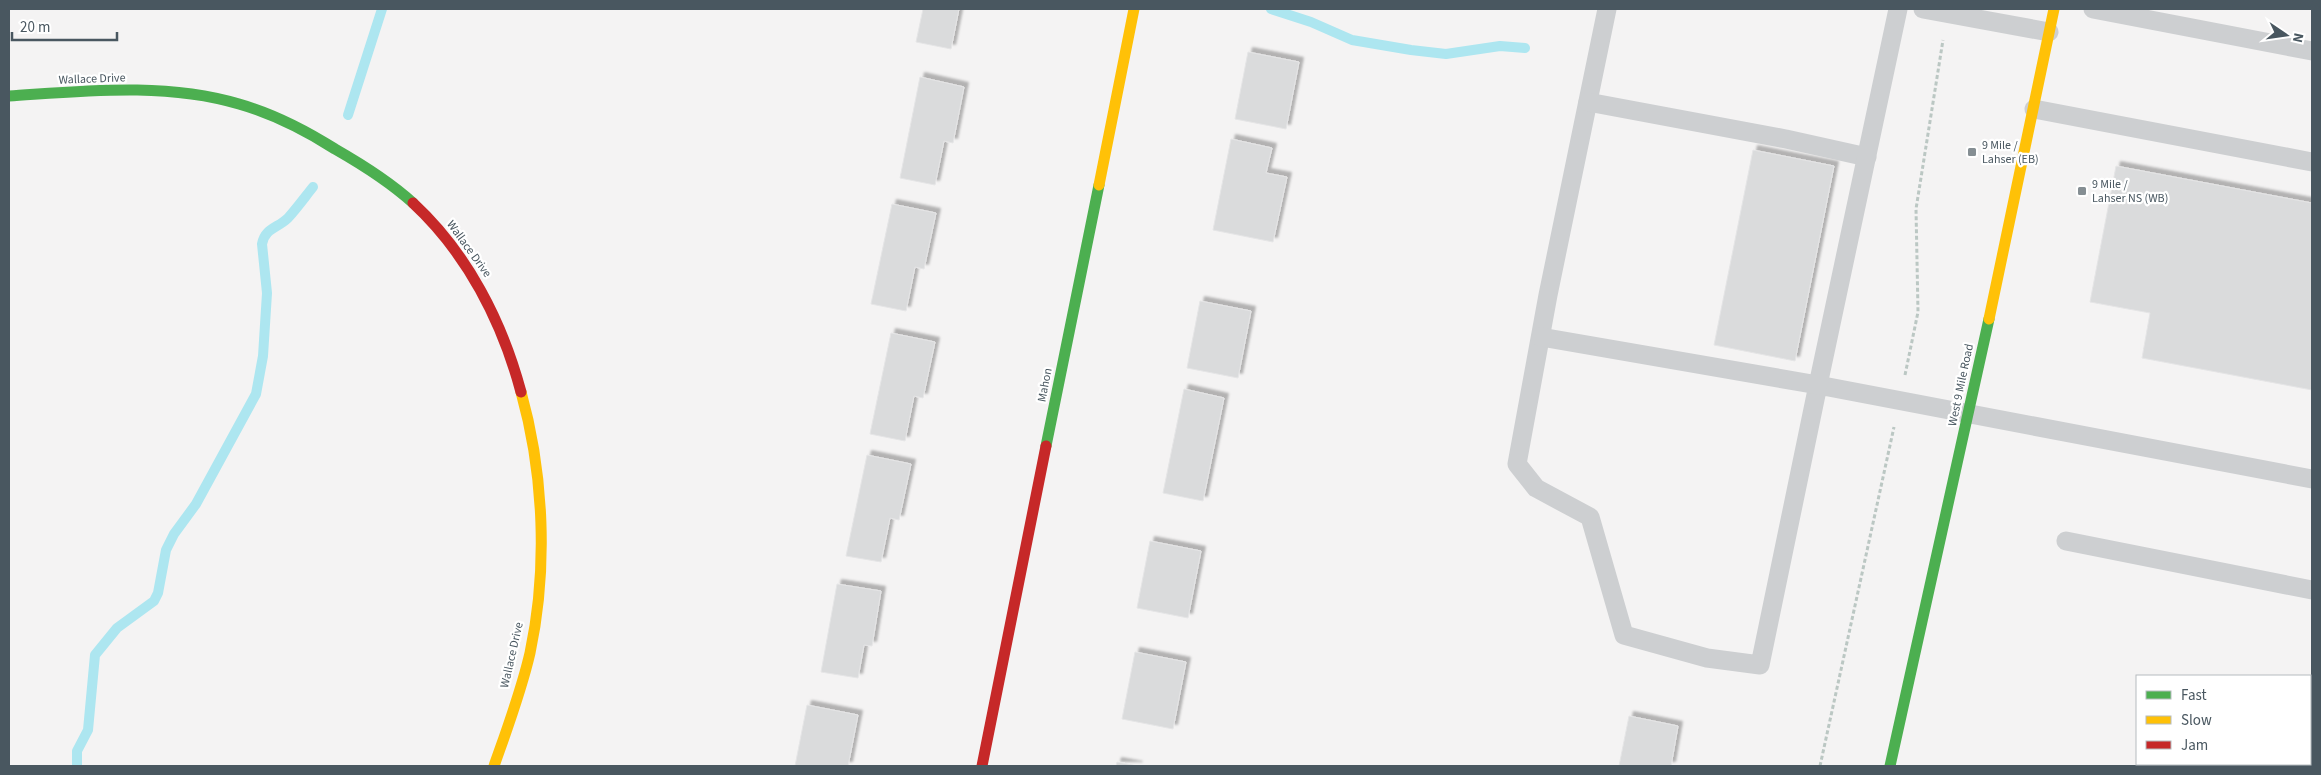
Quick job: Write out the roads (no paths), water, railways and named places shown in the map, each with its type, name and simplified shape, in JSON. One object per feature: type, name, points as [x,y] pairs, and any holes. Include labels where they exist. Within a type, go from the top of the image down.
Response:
[{"type":"street","name":"Mahon","points":[[982,766],[1134,9]]},
{"type":"street","name":"West 9 Mile Road","points":[[1890,766],[1970,412],[2054,9]]},
{"type":"street","name":"Wallace Drive","points":[[9,96],[143,91],[190,93],[236,102],[274,116],[318,138],[372,170],[430,220],[475,278],[499,325],[530,418],[539,471],[542,538],[539,587],[532,640],[512,713],[494,766]]},
{"type":"lane","points":[[1607,9],[1517,464],[1536,488],[1590,517],[1624,635],[1707,658],[1760,665],[1898,9]]},
{"type":"lane","points":[[1923,9],[2049,32]]},
{"type":"lane","points":[[2093,9],[2312,52]]},
{"type":"lane","points":[[1588,102],[1786,139],[1867,157]]},
{"type":"lane","points":[[2034,109],[2312,162]]},
{"type":"lane","points":[[1541,337],[1650,358],[1818,385],[1899,402],[1970,412],[2312,479]]},
{"type":"lane","points":[[2066,541],[2312,590]]},
{"type":"waterway","points":[[348,115],[382,9]]},
{"type":"waterway","points":[[1271,9],[1311,22],[1352,40],[1411,50],[1446,54],[1500,46],[1525,48]]},
{"type":"waterway","points":[[77,766],[77,751],[88,730],[95,655],[117,628],[154,601],[158,593],[166,550],[174,534],[196,504],[256,394],[263,356],[267,293],[262,244],[264,239],[269,231],[288,218],[313,187]]},
{"type":"place","name":"9 Mile / Lahser (EB)","points":[[1972,152]]},
{"type":"place","name":"9 Mile / Lahser NS (WB)","points":[[2082,191]]}]
